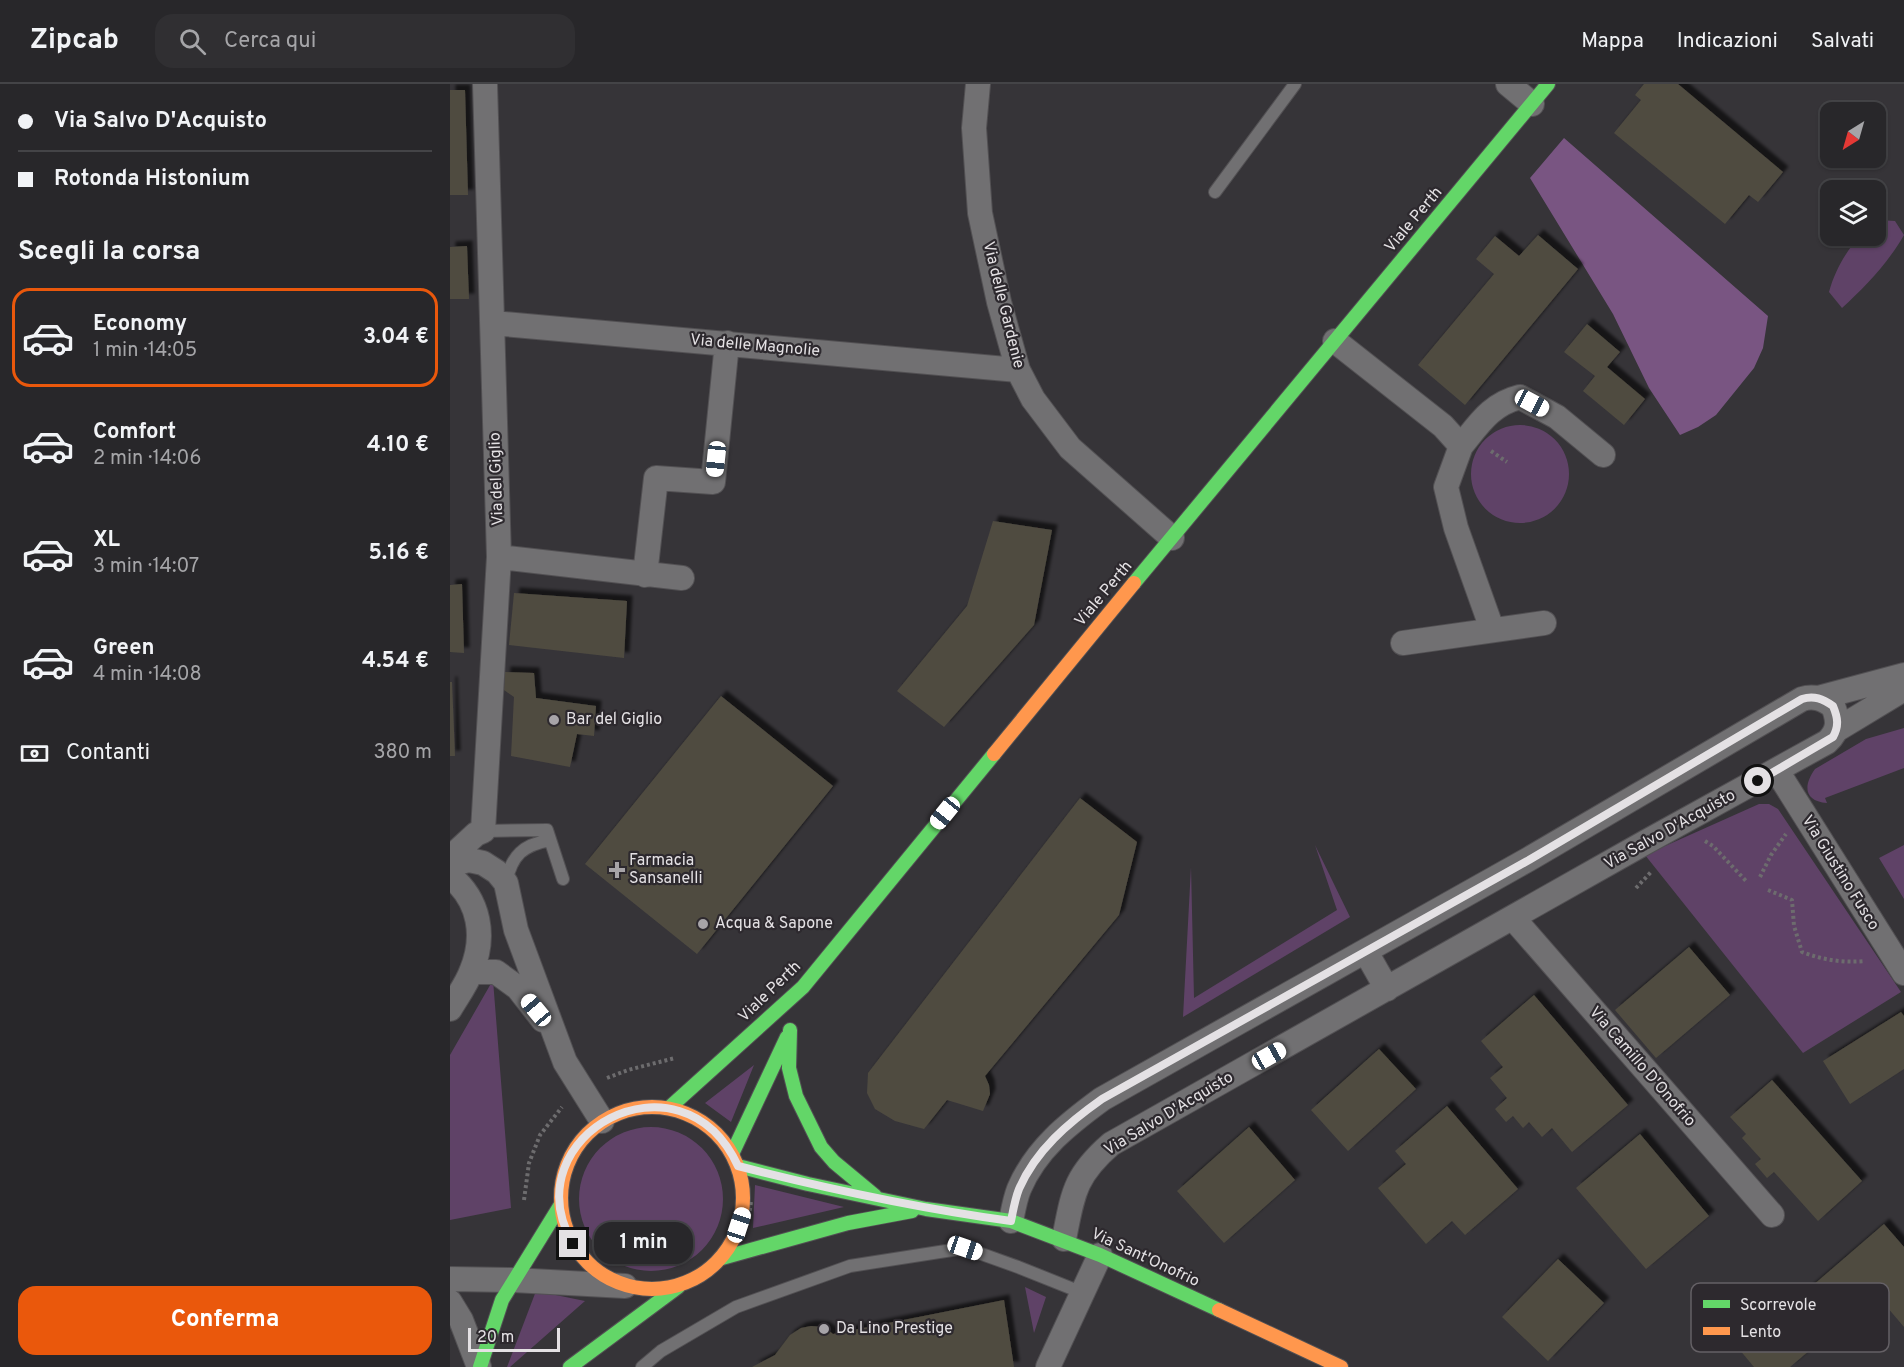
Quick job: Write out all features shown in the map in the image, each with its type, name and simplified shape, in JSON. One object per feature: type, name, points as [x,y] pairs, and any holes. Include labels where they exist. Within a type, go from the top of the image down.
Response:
[{"type":"main road","name":"Viale Perth","points":[[669,1108],[803,987],[1548,84]]},
{"type":"main road","points":[[735,1160],[794,1019],[803,987]]},
{"type":"main road","name":"Via Sant'Onofrio","points":[[794,1019],[789,1068],[796,1096],[821,1147],[834,1162],[876,1197]]},
{"type":"main road","points":[[570,1367],[678,1287],[702,1275],[722,1258],[735,1237],[742,1214],[743,1189],[735,1160],[716,1133],[694,1117],[669,1108],[646,1107],[623,1111],[602,1121],[583,1138],[569,1158],[562,1181],[560,1206],[567,1232],[580,1256],[600,1274],[625,1286],[651,1290],[678,1287]]},
{"type":"main road","name":"Via Sant'Onofrio","points":[[735,1160],[808,1184],[926,1209],[1011,1221],[1064,1239],[1341,1367]]},
{"type":"main road","points":[[480,1367],[502,1300],[560,1206]]},
{"type":"main road","name":"Via Sant'Onofrio","points":[[722,1258],[848,1222],[926,1209]]},
{"type":"street","name":"Via del Giglio","points":[[483,831],[499,557],[485,84]]},
{"type":"street","name":"Via delle Gardenie","points":[[978,84],[974,128],[980,213],[999,302],[1018,370],[1033,399],[1070,448],[1172,538]]},
{"type":"street","points":[[1508,84],[1532,104]]},
{"type":"street","name":"Via delle Magnolie","points":[[493,323],[1018,370]]},
{"type":"street","points":[[1335,341],[1443,426],[1461,446]]},
{"type":"street","points":[[645,574],[656,478],[713,482],[727,344]]},
{"type":"street","points":[[1492,629],[1456,528],[1446,487],[1461,446],[1487,414],[1506,400],[1520,397],[1557,417],[1603,455]]},
{"type":"street","points":[[499,557],[682,578]]},
{"type":"street","points":[[1403,643],[1544,623]]},
{"type":"street","points":[[1011,1221],[1019,1190],[1030,1167],[1052,1140],[1075,1118],[1102,1099],[1529,860],[1802,699],[1818,698],[1904,675]]},
{"type":"street","name":"Via Salvo D'Acquisto","points":[[1064,1239],[1073,1193],[1079,1180],[1087,1168],[1111,1144],[1777,771],[1827,742],[1838,729],[1904,689]]},
{"type":"street","points":[[1818,698],[1833,706],[1838,729]]},
{"type":"street","name":"Via Giustino Fusco","points":[[1777,771],[1904,973]]},
{"type":"street","points":[[450,858],[476,834],[483,831]]},
{"type":"street","points":[[450,865],[469,860],[483,864],[497,872],[506,883],[516,930],[566,1062],[602,1121]]},
{"type":"street","points":[[450,1009],[471,972],[479,932],[473,903],[457,882]]},
{"type":"street","name":"Via Camillo D'Onofrio","points":[[1513,918],[1772,1215]]},
{"type":"street","points":[[1366,952],[1387,989]]},
{"type":"street","points":[[471,972],[496,972],[518,988],[557,1038]]},
{"type":"street","points":[[1048,1367],[1100,1256]]},
{"type":"street","points":[[450,1279],[625,1286]]},
{"type":"street","points":[[450,1302],[461,1320],[480,1367]]},
{"type":"lane","points":[[1215,192],[1295,84]]},
{"type":"lane","points":[[483,831],[549,835]]},
{"type":"lane","points":[[549,835],[563,879]]},
{"type":"lane","points":[[506,883],[510,864],[532,843],[549,835]]},
{"type":"lane","points":[[642,1367],[661,1351],[736,1307],[850,1266],[965,1248],[1083,1293]]},
{"type":"path","points":[[1760,877],[1786,832],[1807,819]]},
{"type":"path","points":[[1702,839],[1713,846],[1747,882]]},
{"type":"path","points":[[1636,888],[1656,868]]},
{"type":"path","points":[[1768,890],[1792,900],[1794,926],[1802,952],[1821,959],[1852,962],[1879,960],[1891,953]]},
{"type":"path","points":[[524,1202],[529,1163],[540,1135],[573,1092],[628,1070],[676,1057]]},
{"type":"shaded area","points":[[1564,138],[1768,316],[1763,348],[1754,368],[1716,415],[1680,435],[1649,388],[1613,314],[1530,178]]},
{"type":"shaded area","points":[[1886,220],[1895,221],[1904,235],[1876,274],[1842,308],[1829,292],[1834,276],[1852,246],[1886,246]]},
{"type":"shaded area","points":[[1520,425],[1539,429],[1555,439],[1565,455],[1569,474],[1565,493],[1555,509],[1539,519],[1520,523],[1501,519],[1485,509],[1475,493],[1471,474],[1475,455],[1485,439],[1501,429]]},
{"type":"shaded area","points":[[1904,728],[1904,768],[1825,798],[1827,803],[1819,802],[1810,796],[1807,787],[1815,769],[1866,739]]},
{"type":"shaded area","points":[[1759,804],[1769,804],[1778,809],[1901,992],[1803,1053],[1645,855]]},
{"type":"shaded area","points":[[1315,845],[1350,917],[1183,1017],[1191,867],[1194,998],[1337,910]]},
{"type":"shaded area","points":[[1904,845],[1904,899],[1879,858]]},
{"type":"shaded area","points":[[493,980],[511,1208],[450,1220],[450,1055]]},
{"type":"shaded area","points":[[754,1065],[731,1122],[705,1103]]},
{"type":"shaded area","points":[[651,1127],[679,1132],[702,1148],[718,1171],[723,1199],[718,1227],[702,1250],[679,1266],[651,1271],[623,1266],[600,1250],[584,1227],[579,1199],[584,1171],[600,1148],[623,1132]]},
{"type":"shaded area","points":[[755,1185],[844,1207],[753,1228]]},
{"type":"shaded area","points":[[1025,1287],[1046,1297],[1034,1333]]},
{"type":"shaded area","points":[[536,1291],[585,1301],[510,1367],[507,1367]]},
{"type":"building","points":[[1644,84],[1678,84],[1783,172],[1758,202],[1749,195],[1725,224],[1614,133],[1641,100],[1635,95]]},
{"type":"building","points":[[450,90],[465,90],[468,195],[450,195]]},
{"type":"building","points":[[1538,235],[1578,269],[1465,405],[1418,365],[1494,274],[1476,259],[1495,236],[1519,256]]},
{"type":"building","points":[[467,246],[469,299],[450,299],[450,247]]},
{"type":"building","points":[[1587,324],[1620,352],[1607,367],[1645,399],[1624,425],[1583,391],[1595,376],[1564,352]]},
{"type":"building","points":[[993,521],[1052,530],[1034,625],[944,727],[897,691],[967,606]]},
{"type":"building","points":[[462,584],[464,653],[450,652],[450,585]]},
{"type":"building","points":[[514,593],[627,601],[624,658],[509,645]]},
{"type":"building","name":"Bar del Giglio","points":[[505,672],[534,673],[536,698],[596,706],[594,736],[577,734],[570,767],[511,756],[514,697],[504,690]]},
{"type":"building","points":[[450,682],[452,682],[455,756],[450,756]]},
{"type":"building","points":[[721,696],[833,786],[697,954],[585,864]]},
{"type":"building","points":[[1080,798],[1137,842],[1119,915],[985,1076],[990,1094],[983,1111],[947,1100],[924,1129],[895,1121],[875,1109],[867,1093],[868,1073]]},
{"type":"building","points":[[1689,947],[1730,995],[1656,1058],[1615,1010]]},
{"type":"building","points":[[1534,995],[1628,1105],[1572,1152],[1552,1128],[1542,1137],[1529,1122],[1523,1128],[1513,1116],[1506,1122],[1495,1109],[1507,1098],[1490,1078],[1503,1067],[1481,1041]]},
{"type":"building","points":[[1901,1012],[1904,1016],[1904,1069],[1850,1104],[1823,1061]]},
{"type":"building","points":[[1379,1049],[1416,1089],[1348,1151],[1311,1110]]},
{"type":"building","points":[[1772,1080],[1862,1181],[1818,1221],[1774,1172],[1767,1178],[1755,1164],[1761,1159],[1742,1138],[1746,1134],[1730,1117]]},
{"type":"building","points":[[1447,1106],[1518,1189],[1465,1235],[1452,1221],[1426,1244],[1378,1188],[1406,1164],[1395,1151]]},
{"type":"building","points":[[1249,1127],[1295,1180],[1224,1243],[1177,1191]]},
{"type":"building","points":[[1640,1134],[1709,1216],[1646,1269],[1576,1188]]},
{"type":"building","points":[[1884,1224],[1904,1247],[1904,1327],[1889,1309],[1889,1283],[1816,1283]]},
{"type":"building","points":[[1558,1259],[1604,1303],[1548,1361],[1502,1317]]},
{"type":"building","points":[[1004,1300],[1014,1367],[752,1367],[775,1355],[790,1335],[801,1328],[824,1327],[833,1334]]},
{"type":"building","points":[[1742,1352],[1808,1352],[1790,1367],[1754,1367]]},
{"type":"traffic: fast","points":[[1134,583],[1548,84]]},
{"type":"traffic: fast","points":[[669,1108],[803,987],[994,754]]},
{"type":"traffic: fast","points":[[790,1030],[789,1068],[796,1096],[821,1147],[834,1162],[875,1196]]},
{"type":"traffic: fast","points":[[732,1154],[787,1037]]},
{"type":"traffic: fast","points":[[738,1166],[808,1184],[926,1209],[1011,1221],[1100,1255],[1219,1310]]},
{"type":"traffic: fast","points":[[480,1367],[502,1300],[560,1206]]},
{"type":"traffic: fast","points":[[722,1258],[848,1223],[912,1211]]},
{"type":"traffic: fast","points":[[570,1367],[678,1287]]},
{"type":"traffic: slow","points":[[994,754],[1134,583]]},
{"type":"traffic: slow","points":[[652,1107],[687,1114],[703,1122],[716,1134],[728,1147],[736,1163],[743,1198],[736,1233],[728,1249],[716,1262],[703,1274],[687,1282],[652,1289],[617,1282],[601,1274],[588,1262],[576,1249],[568,1233],[561,1198],[568,1163],[576,1147],[588,1134],[601,1122],[617,1114],[652,1107]]},
{"type":"traffic: slow","points":[[1219,1310],[1341,1367]]},
{"type":"place","name":"Bar del Giglio","points":[[554,720]]},
{"type":"place","name":"Farmacia Sansanelli","points":[[617,870]]},
{"type":"place","name":"Acqua & Sapone","points":[[703,924]]},
{"type":"place","name":"Da Lino Prestige","points":[[824,1329]]},
{"type":"route","points":[[573,1244],[560,1206],[562,1181],[569,1158],[583,1138],[602,1121],[623,1111],[646,1107],[669,1108],[694,1117],[716,1133],[738,1166],[808,1184],[926,1209],[1011,1221],[1019,1190],[1030,1167],[1044,1148],[1075,1118],[1102,1099],[1529,860],[1802,699],[1818,698],[1833,706],[1838,729],[1833,737],[1758,781]]}]
